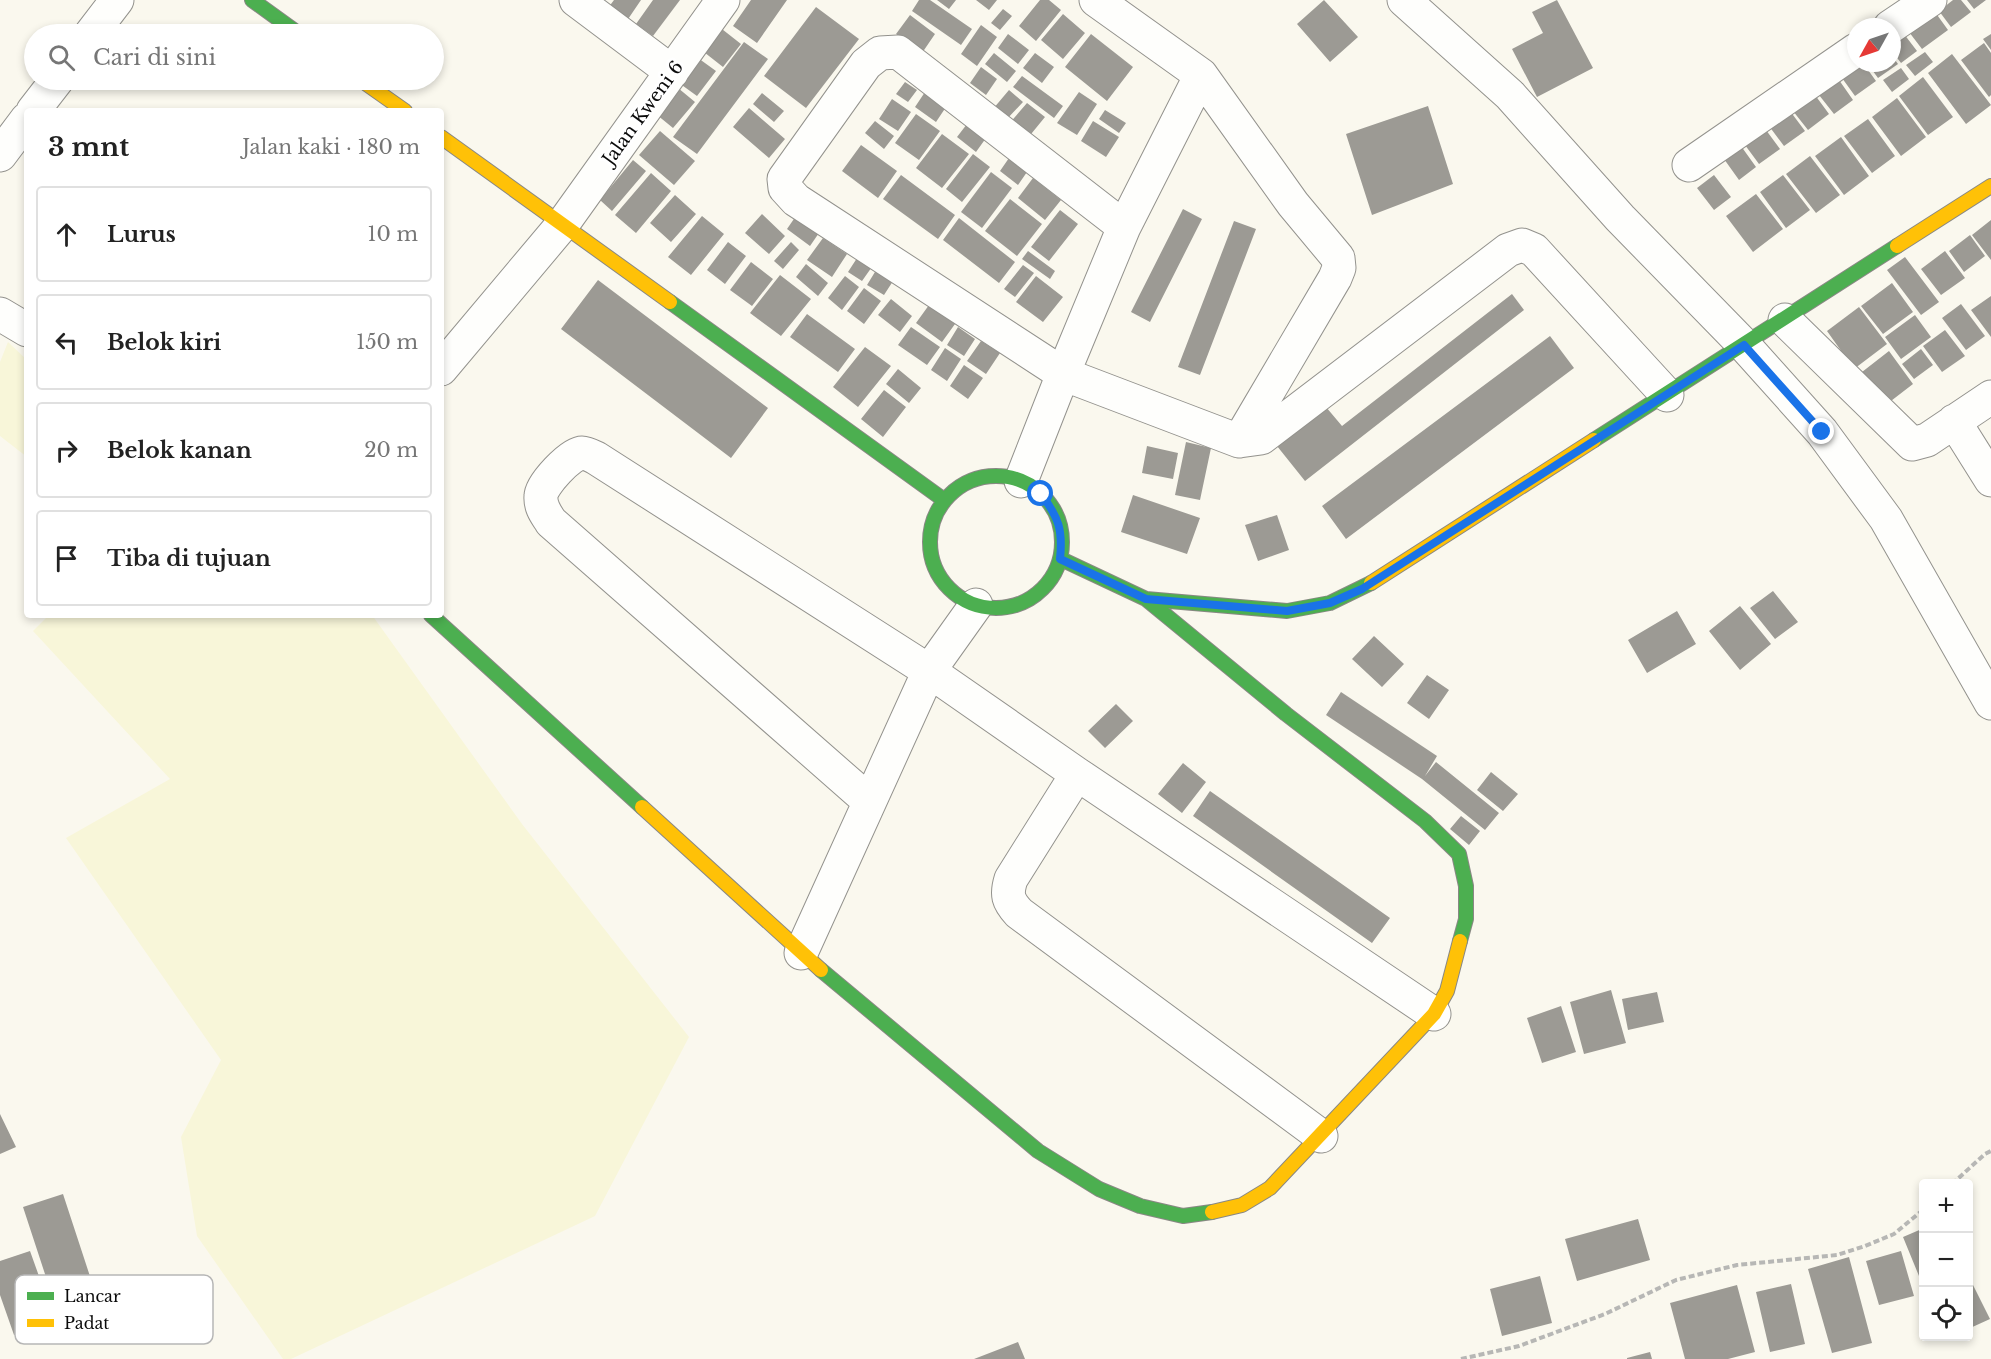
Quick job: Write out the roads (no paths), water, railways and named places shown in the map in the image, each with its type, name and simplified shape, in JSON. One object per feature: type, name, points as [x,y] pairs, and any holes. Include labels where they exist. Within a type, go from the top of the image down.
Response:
[{"type":"street","points":[[99,24],[117,0]]},
{"type":"street","points":[[252,0],[285,24]]},
{"type":"street","points":[[576,0],[672,72]]},
{"type":"street","name":"Jalan Kweni 6","points":[[444,365],[562,225],[723,0]]},
{"type":"street","points":[[1096,0],[1201,75],[1293,204],[1338,258],[1339,268],[1335,278],[1239,441]]},
{"type":"street","points":[[1404,0],[1510,95],[1620,218],[1744,345],[1822,432],[1886,519],[1991,703]]},
{"type":"street","points":[[1901,20],[1930,0]]},
{"type":"street","points":[[1124,227],[898,52],[880,53],[866,64],[784,179],[785,188],[796,200],[1063,374],[1239,441],[1261,438],[1508,250],[1522,245],[1534,250],[1667,395]]},
{"type":"street","points":[[1689,165],[1847,56]]},
{"type":"street","points":[[1021,481],[1124,227],[1201,75]]},
{"type":"street","points":[[35,108],[49,90]]},
{"type":"street","points":[[375,90],[401,108]]},
{"type":"street","points":[[0,155],[24,123]]},
{"type":"street","points":[[444,139],[944,500]]},
{"type":"street","points":[[1146,599],[1287,611],[1330,603],[1362,589],[1991,186]]},
{"type":"street","points":[[0,314],[24,328]]},
{"type":"street","points":[[1785,320],[1912,444],[1927,440],[1991,397]]},
{"type":"street","points":[[1954,421],[1991,480]]},
{"type":"street","points":[[869,801],[551,522],[542,508],[541,493],[547,482],[574,455],[583,453],[596,458],[929,671],[1077,774],[1434,1014]]},
{"type":"street","points":[[1001,476],[1021,481],[1041,494],[1056,513],[1062,536],[1060,559],[1049,583],[1029,601],[1003,609],[976,605],[949,588],[933,561],[931,529],[944,500],[960,486],[980,478],[1001,476]]},
{"type":"street","points":[[434,618],[801,953],[1038,1151],[1099,1189],[1140,1206],[1183,1216],[1242,1205],[1270,1188],[1434,1014],[1447,991],[1466,919],[1466,886],[1459,854],[1425,821],[1286,714],[1146,599],[1060,559]]},
{"type":"street","points":[[801,953],[929,671],[976,605]]},
{"type":"street","points":[[1077,774],[1011,879],[1007,891],[1009,901],[1019,913],[1321,1136]]}]
